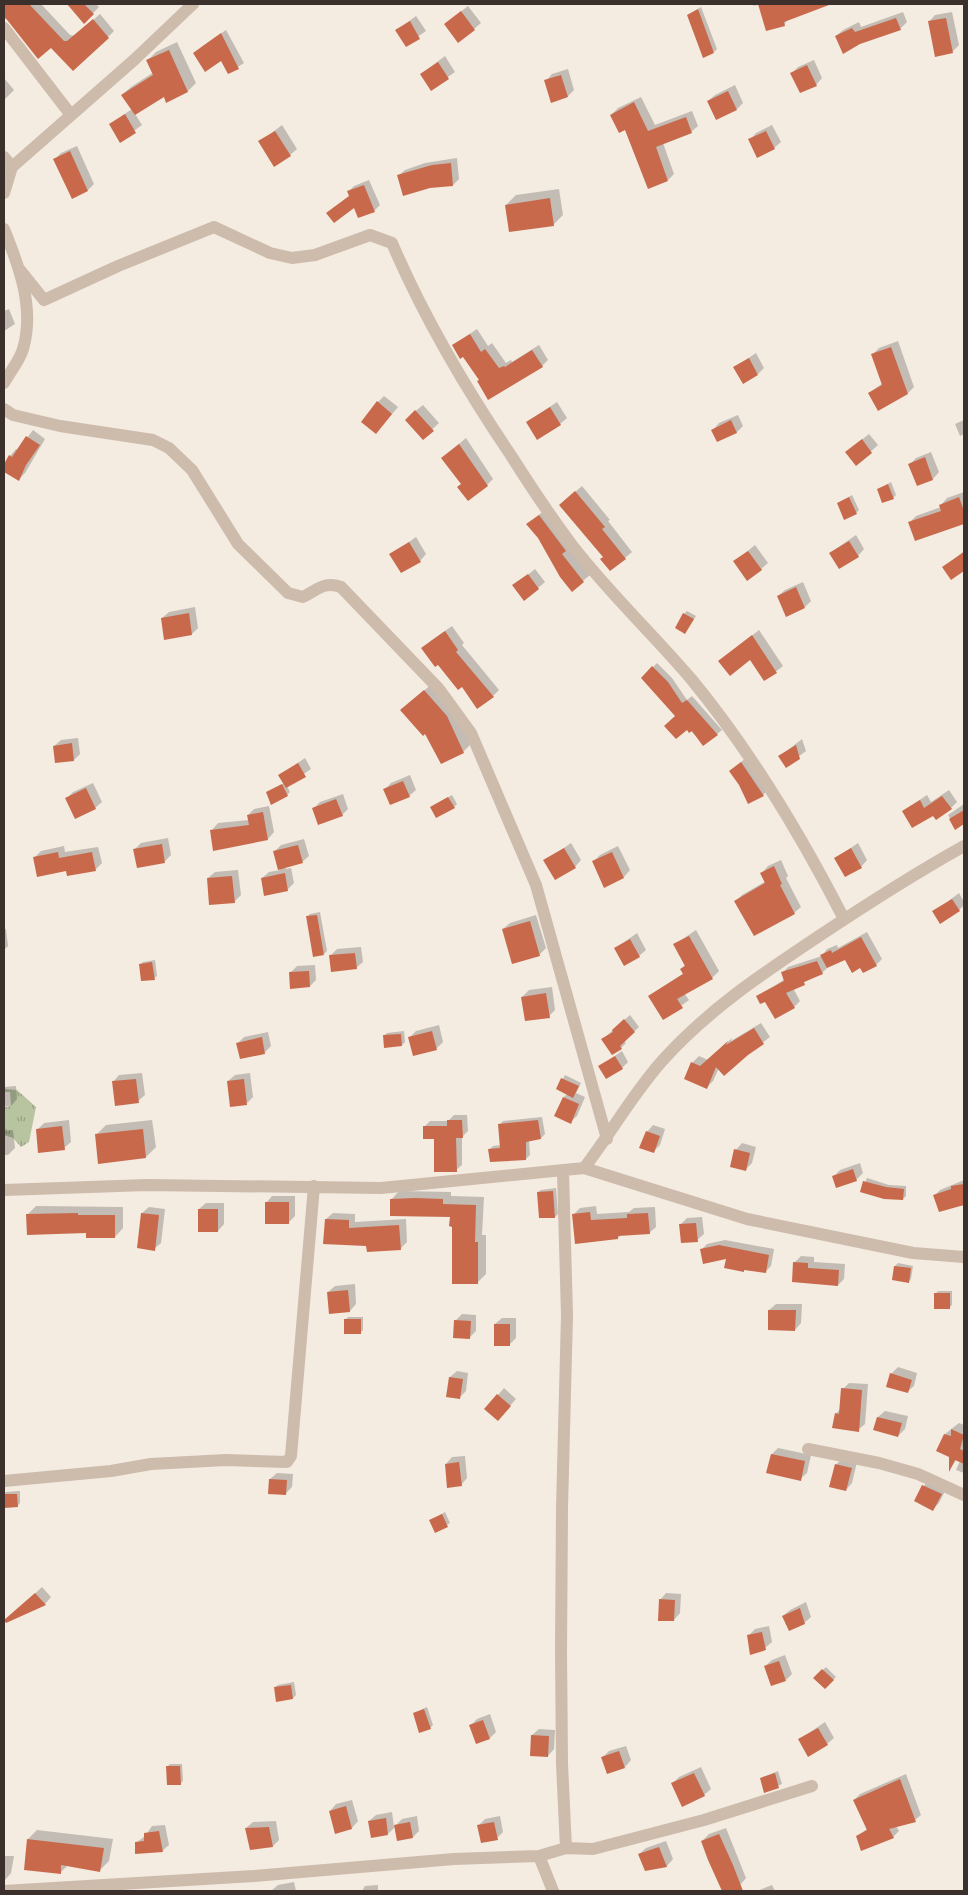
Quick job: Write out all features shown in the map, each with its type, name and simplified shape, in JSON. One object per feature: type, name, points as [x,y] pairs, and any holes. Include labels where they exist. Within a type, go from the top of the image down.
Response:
[{"type":"street","points":[[4,193],[8,162],[71,115],[194,4]]},
{"type":"street","points":[[4,28],[71,115]]},
{"type":"street","points":[[20,270],[44,300],[118,266],[214,227],[270,253],[292,258],[315,255],[370,235],[392,243],[405,273],[463,384],[536,494],[608,590],[692,681],[767,783],[821,875],[844,919]]},
{"type":"street","points":[[4,229],[20,270],[29,320],[23,350],[4,383]]},
{"type":"street","points":[[4,409],[14,415],[60,426],[153,440],[169,448],[192,470],[238,544],[288,593],[303,597],[322,585],[332,584],[340,586],[439,689],[471,734],[536,884],[606,1139]]},
{"type":"street","points":[[584,1168],[606,1139],[629,1100],[662,1061],[709,1013],[759,976],[844,919],[964,846]]},
{"type":"street","points":[[4,1190],[146,1185],[381,1188],[563,1172],[584,1168],[747,1219],[913,1253],[964,1257]]},
{"type":"street","points":[[563,1172],[567,1315],[562,1508],[561,1651],[562,1764],[566,1848]]},
{"type":"street","points":[[4,1481],[111,1471],[151,1464],[226,1460],[287,1462],[291,1456],[314,1186]]},
{"type":"street","points":[[808,1449],[879,1463],[918,1474],[964,1495]]},
{"type":"street","points":[[4,1891],[254,1876],[454,1859],[539,1856],[566,1848],[593,1849],[704,1820],[812,1786]]},
{"type":"street","points":[[539,1856],[553,1891]]},
{"type":"green space","points":[[4,1089],[17,1090],[36,1107],[29,1142],[21,1147],[13,1138],[4,1135],[4,1107],[11,1106],[10,1092],[4,1092]]},
{"type":"building","points":[[4,4],[29,4],[64,41],[67,41],[93,19],[109,38],[73,71],[51,48],[38,59],[4,16]]},
{"type":"building","points":[[67,4],[84,4],[94,14],[84,24]]},
{"type":"building","points":[[758,4],[829,5],[784,22],[785,26],[766,31]]},
{"type":"building","points":[[698,9],[714,53],[703,58],[687,15]]},
{"type":"building","points":[[461,11],[475,30],[458,43],[444,24]]},
{"type":"building","points":[[896,18],[901,30],[860,44],[843,54],[835,36],[852,28],[855,32]]},
{"type":"building","points":[[946,18],[953,53],[935,57],[928,21]]},
{"type":"building","points":[[410,21],[420,39],[406,47],[395,30]]},
{"type":"building","points":[[221,33],[239,69],[228,74],[221,61],[205,72],[193,53]]},
{"type":"building","points":[[169,50],[188,92],[166,103],[164,97],[135,115],[121,95],[153,75],[146,60]]},
{"type":"building","points":[[438,62],[449,79],[431,91],[420,74]]},
{"type":"building","points":[[807,65],[817,86],[800,93],[790,73]]},
{"type":"building","points":[[561,75],[568,97],[551,103],[544,80]]},
{"type":"building","points":[[728,91],[737,110],[716,120],[707,101]]},
{"type":"building","points":[[634,102],[648,131],[686,117],[692,133],[656,147],[668,181],[648,189],[625,130],[619,133],[610,115]]},
{"type":"building","points":[[125,114],[136,133],[120,143],[109,124]]},
{"type":"building","points":[[275,131],[291,156],[274,167],[258,141]]},
{"type":"building","points":[[766,131],[775,149],[757,158],[748,139]]},
{"type":"building","points":[[70,151],[88,191],[72,199],[53,159]]},
{"type":"building","points":[[451,163],[453,186],[430,188],[403,196],[397,175],[432,165]]},
{"type":"building","points":[[364,185],[375,212],[358,218],[354,208],[334,223],[326,213],[349,196],[347,191]]},
{"type":"building","points":[[550,198],[554,226],[509,232],[505,205]]},
{"type":"building","points":[[470,334],[481,352],[485,349],[499,368],[505,367],[532,350],[543,367],[488,400],[477,381],[479,380],[463,357],[460,359],[452,345]]},
{"type":"building","points":[[891,347],[908,394],[878,411],[868,393],[882,385],[871,354]]},
{"type":"building","points":[[749,358],[758,375],[743,384],[733,367]]},
{"type":"building","points":[[377,401],[392,414],[376,434],[361,422]]},
{"type":"building","points":[[550,407],[561,425],[537,440],[526,422]]},
{"type":"building","points":[[415,410],[434,431],[423,440],[405,420]]},
{"type":"building","points":[[731,420],[737,433],[717,442],[711,430]]},
{"type":"building","points":[[26,436],[40,445],[26,465],[19,481],[4,472],[4,464],[9,455],[12,457]]},
{"type":"building","points":[[862,439],[872,453],[856,466],[845,452]]},
{"type":"building","points":[[459,444],[488,486],[468,501],[457,487],[461,484],[441,458]]},
{"type":"building","points":[[925,457],[933,480],[917,486],[908,464]]},
{"type":"building","points":[[888,484],[894,499],[882,503],[877,489]]},
{"type":"building","points":[[575,491],[605,527],[602,529],[626,559],[610,571],[600,559],[603,557],[559,505]]},
{"type":"building","points":[[849,497],[857,514],[844,520],[837,503]]},
{"type":"building","points":[[959,497],[964,511],[964,524],[915,541],[908,522],[941,511],[939,505]]},
{"type":"building","points":[[539,515],[566,551],[562,554],[584,582],[572,592],[560,577],[538,538],[526,524]]},
{"type":"building","points":[[849,541],[859,557],[839,569],[829,553]]},
{"type":"building","points":[[409,542],[421,562],[401,573],[389,554]]},
{"type":"building","points":[[748,551],[762,570],[747,581],[733,561]]},
{"type":"building","points":[[964,552],[964,571],[951,580],[942,567]]},
{"type":"building","points":[[528,574],[539,589],[524,601],[512,585]]},
{"type":"building","points":[[796,587],[805,608],[786,617],[777,596]]},
{"type":"building","points":[[189,613],[192,635],[164,640],[161,618]]},
{"type":"building","points":[[683,613],[694,619],[685,634],[675,628]]},
{"type":"building","points":[[445,631],[458,650],[456,652],[494,697],[477,709],[462,687],[458,690],[438,665],[435,667],[421,648]]},
{"type":"building","points":[[752,635],[777,673],[764,681],[750,660],[730,676],[718,661]]},
{"type":"building","points":[[652,666],[668,682],[682,703],[687,700],[718,735],[703,746],[692,731],[689,733],[687,730],[676,739],[664,726],[675,716],[641,678]]},
{"type":"building","points":[[424,690],[447,716],[464,753],[441,764],[425,734],[423,736],[400,710]]},
{"type":"building","points":[[72,743],[74,761],[55,763],[53,746]]},
{"type":"building","points":[[796,745],[800,759],[786,768],[778,756]]},
{"type":"building","points":[[741,762],[764,796],[748,804],[739,785],[729,771]]},
{"type":"building","points":[[298,763],[306,777],[286,788],[278,775]]},
{"type":"building","points":[[403,781],[410,797],[390,805],[383,789]]},
{"type":"building","points":[[282,784],[288,796],[271,805],[266,792]]},
{"type":"building","points":[[86,788],[96,809],[75,819],[65,798]]},
{"type":"building","points":[[942,796],[952,809],[936,820],[933,816],[912,828],[902,811],[920,800],[924,808]]},
{"type":"building","points":[[448,797],[455,808],[436,818],[430,807]]},
{"type":"building","points":[[336,799],[343,816],[318,825],[312,808]]},
{"type":"building","points":[[964,810],[964,824],[955,830],[949,819]]},
{"type":"building","points":[[263,812],[268,840],[213,851],[210,830],[249,825],[247,815]]},
{"type":"building","points":[[162,844],[165,863],[137,868],[133,849]]},
{"type":"building","points":[[298,845],[303,863],[278,870],[273,851]]},
{"type":"building","points":[[564,848],[576,868],[555,880],[543,860]]},
{"type":"building","points":[[851,848],[862,868],[845,877],[834,858]]},
{"type":"building","points":[[58,852],[59,858],[92,852],[96,871],[67,876],[66,871],[37,877],[33,857]]},
{"type":"building","points":[[612,852],[624,878],[604,888],[592,861]]},
{"type":"building","points":[[774,866],[782,884],[780,885],[795,914],[754,936],[734,901],[765,883],[760,873]]},
{"type":"building","points":[[285,873],[288,891],[264,896],[261,878]]},
{"type":"building","points":[[232,876],[235,903],[209,905],[207,878]]},
{"type":"building","points":[[952,899],[960,911],[940,924],[932,911]]},
{"type":"building","points":[[317,915],[324,955],[313,957],[306,916]]},
{"type":"building","points":[[530,921],[540,956],[512,964],[502,929]]},
{"type":"building","points":[[689,936],[713,979],[677,999],[683,1008],[663,1020],[648,996],[683,974],[680,969],[685,966],[673,944]]},
{"type":"building","points":[[861,937],[877,966],[863,973],[860,968],[852,973],[845,960],[827,968],[820,955],[831,950],[832,953]]},
{"type":"building","points":[[630,939],[640,957],[624,966],[614,948]]},
{"type":"building","points":[[355,953],[357,969],[331,972],[329,955]]},
{"type":"building","points":[[817,961],[823,974],[804,982],[805,985],[786,993],[795,1008],[775,1019],[765,1002],[760,1004],[756,996],[784,981],[781,972]]},
{"type":"building","points":[[152,962],[155,980],[141,981],[139,964]]},
{"type":"building","points":[[309,971],[310,987],[290,989],[289,972]]},
{"type":"building","points":[[546,993],[550,1018],[525,1021],[521,997]]},
{"type":"building","points":[[624,1019],[635,1032],[620,1046],[622,1049],[612,1055],[601,1039],[613,1032],[612,1030]]},
{"type":"building","points":[[754,1028],[764,1044],[724,1076],[716,1067],[707,1089],[684,1079],[691,1062],[700,1066],[728,1041],[726,1045]]},
{"type":"building","points":[[432,1031],[437,1050],[413,1056],[408,1037]]},
{"type":"building","points":[[401,1034],[402,1046],[384,1048],[383,1035]]},
{"type":"building","points":[[262,1037],[265,1054],[240,1059],[236,1043]]},
{"type":"building","points":[[615,1056],[623,1069],[606,1079],[598,1066]]},
{"type":"building","points":[[561,1078],[579,1086],[573,1098],[556,1089]]},
{"type":"building","points":[[136,1079],[139,1103],[115,1106],[112,1081]]},
{"type":"building","points":[[244,1079],[247,1105],[230,1107],[227,1081]]},
{"type":"building","points":[[563,1097],[579,1104],[571,1124],[554,1116]]},
{"type":"building","points":[[447,1120],[462,1120],[463,1138],[456,1138],[457,1172],[434,1172],[434,1139],[423,1139],[423,1126],[447,1126]]},
{"type":"building","points":[[538,1120],[541,1139],[526,1142],[526,1160],[490,1162],[488,1149],[500,1148],[498,1124]]},
{"type":"building","points":[[62,1126],[65,1150],[38,1153],[36,1129]]},
{"type":"building","points":[[143,1129],[146,1158],[98,1164],[95,1134]]},
{"type":"building","points":[[646,1131],[660,1136],[654,1153],[639,1148]]},
{"type":"building","points":[[734,1149],[750,1153],[746,1171],[730,1167]]},
{"type":"building","points":[[853,1169],[857,1181],[836,1188],[832,1176]]},
{"type":"building","points":[[863,1181],[904,1189],[903,1200],[884,1199],[860,1192]]},
{"type":"building","points":[[964,1184],[964,1205],[939,1212],[933,1195],[951,1189],[951,1186]]},
{"type":"building","points":[[553,1191],[555,1218],[539,1218],[537,1192]]},
{"type":"building","points":[[390,1199],[443,1199],[443,1204],[476,1205],[475,1242],[478,1242],[478,1284],[452,1284],[452,1227],[449,1226],[450,1217],[390,1216]]},
{"type":"building","points":[[265,1202],[289,1202],[289,1224],[265,1224]]},
{"type":"building","points":[[198,1209],[218,1209],[218,1232],[198,1232]]},
{"type":"building","points":[[590,1212],[591,1220],[627,1218],[627,1214],[648,1213],[650,1234],[618,1236],[618,1239],[575,1244],[572,1214]]},
{"type":"building","points":[[78,1213],[78,1215],[115,1215],[115,1238],[86,1238],[86,1233],[27,1235],[26,1214]]},
{"type":"building","points":[[141,1213],[159,1215],[155,1251],[137,1248]]},
{"type":"building","points":[[325,1219],[349,1220],[349,1228],[399,1225],[401,1250],[367,1252],[366,1246],[323,1244]]},
{"type":"building","points":[[696,1223],[698,1242],[681,1243],[679,1224]]},
{"type":"building","points":[[719,1245],[769,1255],[766,1273],[744,1270],[744,1272],[724,1268],[726,1259],[703,1264],[700,1249]]},
{"type":"building","points":[[793,1262],[808,1263],[808,1268],[839,1270],[838,1286],[792,1282]]},
{"type":"building","points":[[894,1266],[911,1268],[909,1283],[892,1280]]},
{"type":"building","points":[[348,1290],[350,1312],[329,1314],[327,1292]]},
{"type":"building","points":[[934,1293],[950,1293],[950,1309],[934,1309]]},
{"type":"building","points":[[768,1310],[796,1310],[795,1331],[768,1330]]},
{"type":"building","points":[[344,1319],[361,1319],[361,1334],[344,1334]]},
{"type":"building","points":[[454,1320],[471,1321],[470,1339],[453,1338]]},
{"type":"building","points":[[494,1324],[510,1324],[510,1346],[494,1346]]},
{"type":"building","points":[[890,1373],[912,1380],[908,1393],[886,1387]]},
{"type":"building","points":[[449,1377],[463,1379],[460,1399],[446,1397]]},
{"type":"building","points":[[841,1388],[862,1390],[859,1432],[832,1428],[835,1413],[839,1414]]},
{"type":"building","points":[[497,1394],[511,1406],[498,1421],[484,1409]]},
{"type":"building","points":[[877,1417],[902,1423],[898,1437],[873,1430]]},
{"type":"building","points":[[951,1429],[964,1435],[960,1449],[964,1451],[964,1464],[955,1460],[949,1472],[949,1457],[936,1451],[944,1434],[951,1436]]},
{"type":"building","points":[[771,1454],[805,1461],[801,1481],[766,1473]]},
{"type":"building","points":[[459,1462],[462,1486],[447,1488],[445,1464]]},
{"type":"building","points":[[835,1464],[852,1468],[846,1491],[829,1487]]},
{"type":"building","points":[[269,1479],[287,1480],[286,1495],[268,1494]]},
{"type":"building","points":[[922,1485],[942,1494],[933,1511],[914,1501]]},
{"type":"building","points":[[4,1494],[17,1494],[18,1507],[4,1508]]},
{"type":"building","points":[[442,1514],[448,1527],[435,1533],[429,1520]]},
{"type":"building","points":[[35,1593],[46,1605],[6,1623],[4,1620]]},
{"type":"building","points":[[659,1599],[675,1600],[674,1621],[658,1621]]},
{"type":"building","points":[[800,1608],[805,1624],[789,1631],[782,1616]]},
{"type":"building","points":[[762,1632],[766,1650],[750,1655],[747,1635]]},
{"type":"building","points":[[779,1661],[786,1681],[771,1686],[764,1666]]},
{"type":"building","points":[[822,1669],[834,1680],[825,1689],[813,1678]]},
{"type":"building","points":[[291,1685],[293,1699],[276,1702],[274,1687]]},
{"type":"building","points":[[424,1709],[431,1729],[419,1733],[413,1713]]},
{"type":"building","points":[[483,1720],[490,1739],[476,1744],[469,1725]]},
{"type":"building","points":[[818,1728],[828,1745],[808,1757],[798,1739]]},
{"type":"building","points":[[531,1735],[549,1736],[548,1757],[530,1756]]},
{"type":"building","points":[[619,1751],[625,1768],[607,1774],[601,1757]]},
{"type":"building","points":[[166,1766],[180,1766],[181,1785],[167,1785]]},
{"type":"building","points":[[694,1773],[705,1796],[682,1807],[671,1783]]},
{"type":"building","points":[[775,1773],[779,1788],[764,1793],[760,1778]]},
{"type":"building","points":[[900,1779],[916,1822],[889,1829],[894,1838],[861,1851],[856,1836],[867,1830],[853,1800]]},
{"type":"building","points":[[346,1806],[352,1829],[335,1834],[329,1811]]},
{"type":"building","points":[[386,1818],[388,1835],[371,1838],[368,1821]]},
{"type":"building","points":[[410,1822],[413,1838],[397,1841],[394,1825]]},
{"type":"building","points":[[494,1822],[498,1840],[481,1843],[477,1825]]},
{"type":"building","points":[[269,1827],[273,1847],[250,1850],[245,1828]]},
{"type":"building","points":[[159,1831],[163,1852],[135,1854],[135,1842],[144,1841],[144,1833]]},
{"type":"building","points":[[719,1834],[743,1891],[722,1891],[708,1860],[701,1841]]},
{"type":"building","points":[[27,1839],[104,1848],[100,1872],[61,1865],[61,1874],[24,1870]]},
{"type":"building","points":[[659,1847],[667,1867],[645,1871],[638,1854]]}]
